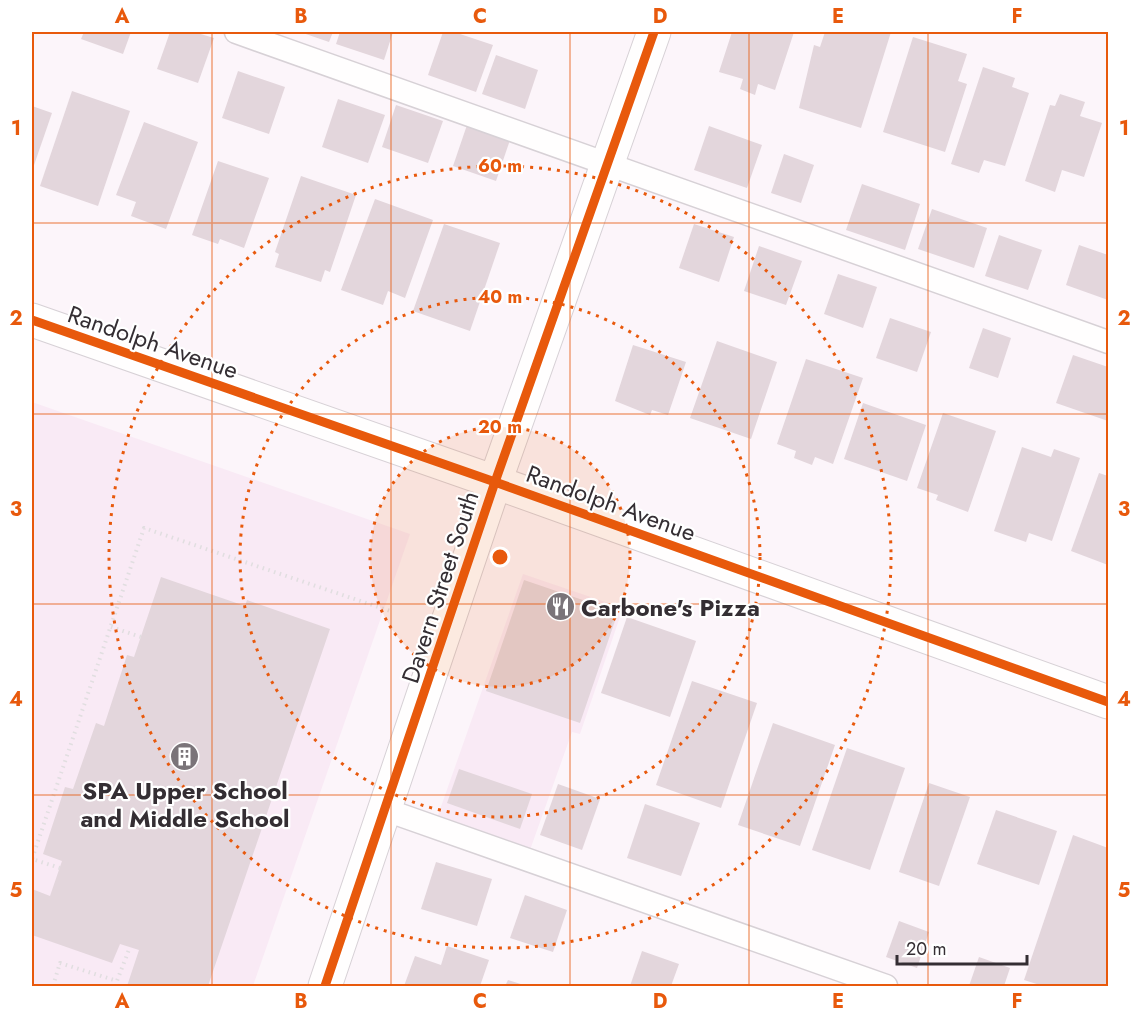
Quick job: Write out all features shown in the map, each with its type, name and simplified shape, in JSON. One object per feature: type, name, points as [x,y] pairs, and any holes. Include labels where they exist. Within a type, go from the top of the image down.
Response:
[{"type":"main road","name":"Davern Street South","points":[[325,987],[495,482],[654,32]]},
{"type":"main road","name":"Randolph Avenue","points":[[32,320],[495,482],[1108,702]]},
{"type":"lane","points":[[236,32],[1108,342]]},
{"type":"lane","points":[[386,810],[886,987]]},
{"type":"path","points":[[60,868],[32,859],[144,528],[390,611]]},
{"type":"path","points":[[111,627],[141,637]]},
{"type":"path","points":[[53,987],[60,963],[116,984],[130,947]]},
{"type":"shaded area","points":[[32,402],[410,534],[253,986],[32,986]]},
{"type":"shaded area","points":[[523,574],[623,608],[580,734],[572,732],[530,850],[437,818]]},
{"type":"building","points":[[84,32],[131,32],[123,54],[81,39]]},
{"type":"building","points":[[170,32],[194,32],[214,38],[198,83],[157,69]]},
{"type":"building","points":[[300,32],[333,32],[329,42]]},
{"type":"building","points":[[340,32],[393,32],[384,60],[336,44]]},
{"type":"building","points":[[443,32],[454,32],[493,45],[476,92],[428,75]]},
{"type":"building","points":[[732,32],[794,32],[775,90],[758,84],[755,95],[740,89],[743,79],[719,72]]},
{"type":"building","points":[[825,32],[891,32],[861,128],[799,108],[814,45],[820,47]]},
{"type":"building","points":[[913,37],[967,54],[958,81],[967,84],[945,152],[883,132]]},
{"type":"building","points":[[496,55],[538,70],[525,109],[482,94]]},
{"type":"building","points":[[983,67],[1015,78],[1012,87],[1029,93],[1005,166],[984,160],[979,173],[951,164]]},
{"type":"building","points":[[238,71],[285,87],[269,134],[222,118]]},
{"type":"building","points":[[72,91],[130,111],[98,206],[40,186]]},
{"type":"building","points":[[1060,94],[1085,102],[1080,116],[1102,123],[1084,177],[1062,170],[1055,192],[1025,181],[1050,105],[1055,106]]},
{"type":"building","points":[[338,99],[385,115],[368,163],[322,147]]},
{"type":"building","points":[[396,105],[443,121],[428,163],[382,147]]},
{"type":"building","points":[[32,106],[52,113],[32,171]]},
{"type":"building","points":[[144,122],[198,142],[166,229],[131,216],[136,202],[116,195]]},
{"type":"building","points":[[467,125],[510,140],[496,181],[453,166]]},
{"type":"building","points":[[709,126],[762,145],[747,188],[694,170]]},
{"type":"building","points":[[784,154],[814,165],[801,203],[771,193]]},
{"type":"building","points":[[218,161],[269,178],[244,248],[220,239],[218,244],[192,235]]},
{"type":"building","points":[[301,176],[356,195],[330,272],[325,270],[321,282],[275,267],[279,254],[275,252]]},
{"type":"building","points":[[862,184],[920,204],[905,250],[846,230]]},
{"type":"building","points":[[375,199],[433,220],[405,298],[388,291],[383,305],[341,290]]},
{"type":"building","points":[[932,209],[987,228],[974,268],[918,249]]},
{"type":"building","points":[[444,224],[500,243],[470,331],[413,311]]},
{"type":"building","points":[[694,224],[734,237],[719,282],[679,268]]},
{"type":"building","points":[[999,235],[1042,250],[1028,290],[985,276]]},
{"type":"building","points":[[1079,245],[1108,255],[1108,300],[1066,285]]},
{"type":"building","points":[[759,246],[802,261],[786,305],[744,291]]},
{"type":"building","points":[[838,274],[877,287],[863,328],[824,314]]},
{"type":"building","points":[[890,318],[931,332],[917,372],[876,358]]},
{"type":"building","points":[[983,328],[1011,338],[998,378],[969,368]]},
{"type":"building","points":[[717,341],[777,362],[751,439],[690,418]]},
{"type":"building","points":[[633,345],[686,362],[668,415],[652,410],[650,415],[615,401]]},
{"type":"building","points":[[1073,355],[1108,367],[1108,421],[1056,403]]},
{"type":"building","points":[[806,359],[863,378],[833,464],[815,457],[812,465],[794,458],[796,451],[777,444]]},
{"type":"building","points":[[863,403],[926,425],[907,481],[844,459]]},
{"type":"building","points":[[943,413],[996,431],[968,512],[936,500],[938,495],[917,488]]},
{"type":"building","points":[[1022,447],[1051,457],[1054,449],[1080,458],[1052,541],[1029,533],[1026,542],[994,531]]},
{"type":"building","points":[[1099,473],[1108,476],[1108,565],[1071,551]]},
{"type":"building","name":"SPA Upper School and Middle School","points":[[161,577],[245,606],[247,600],[330,629],[208,986],[127,986],[139,950],[120,944],[112,963],[32,935],[32,889],[50,896],[62,861],[43,854],[65,787],[73,789],[96,723],[104,726],[127,655],[134,657]]},
{"type":"building","points":[[524,580],[618,612],[580,723],[486,691]]},
{"type":"building","points":[[627,617],[696,641],[670,717],[601,693]]},
{"type":"building","points":[[692,681],[757,703],[721,808],[656,785]]},
{"type":"building","points":[[773,723],[835,745],[800,846],[738,825]]},
{"type":"building","points":[[847,748],[905,768],[870,870],[812,850]]},
{"type":"building","points":[[459,769],[532,794],[520,829],[447,803]]},
{"type":"building","points":[[929,783],[970,797],[939,886],[899,872]]},
{"type":"building","points":[[558,784],[600,799],[582,850],[540,835]]},
{"type":"building","points":[[645,804],[700,823],[681,876],[627,858]]},
{"type":"building","points":[[996,810],[1057,831],[1039,885],[977,864]]},
{"type":"building","points":[[1073,835],[1108,848],[1108,979],[1106,986],[1043,986],[1024,980]]},
{"type":"building","points":[[436,862],[492,879],[477,926],[421,909]]},
{"type":"building","points":[[525,895],[567,910],[553,952],[510,938]]},
{"type":"building","points":[[899,921],[929,932],[917,968],[886,957]]},
{"type":"building","points":[[447,946],[489,960],[480,986],[404,986],[415,956],[441,965]]},
{"type":"building","points":[[642,951],[679,964],[671,986],[630,986]]},
{"type":"building","points":[[979,957],[1010,968],[1004,986],[969,986]]},
{"type":"building","points":[[508,980],[527,986],[505,986]]},
{"type":"cycle path","points":[[325,986],[495,482],[654,32]]},
{"type":"cycle path","points":[[32,320],[495,482],[1108,702]]},
{"type":"place","name":"Carbone's Pizza","points":[[560,607]]},
{"type":"place","name":"SPA Upper School and Middle School","points":[[185,757]]}]
